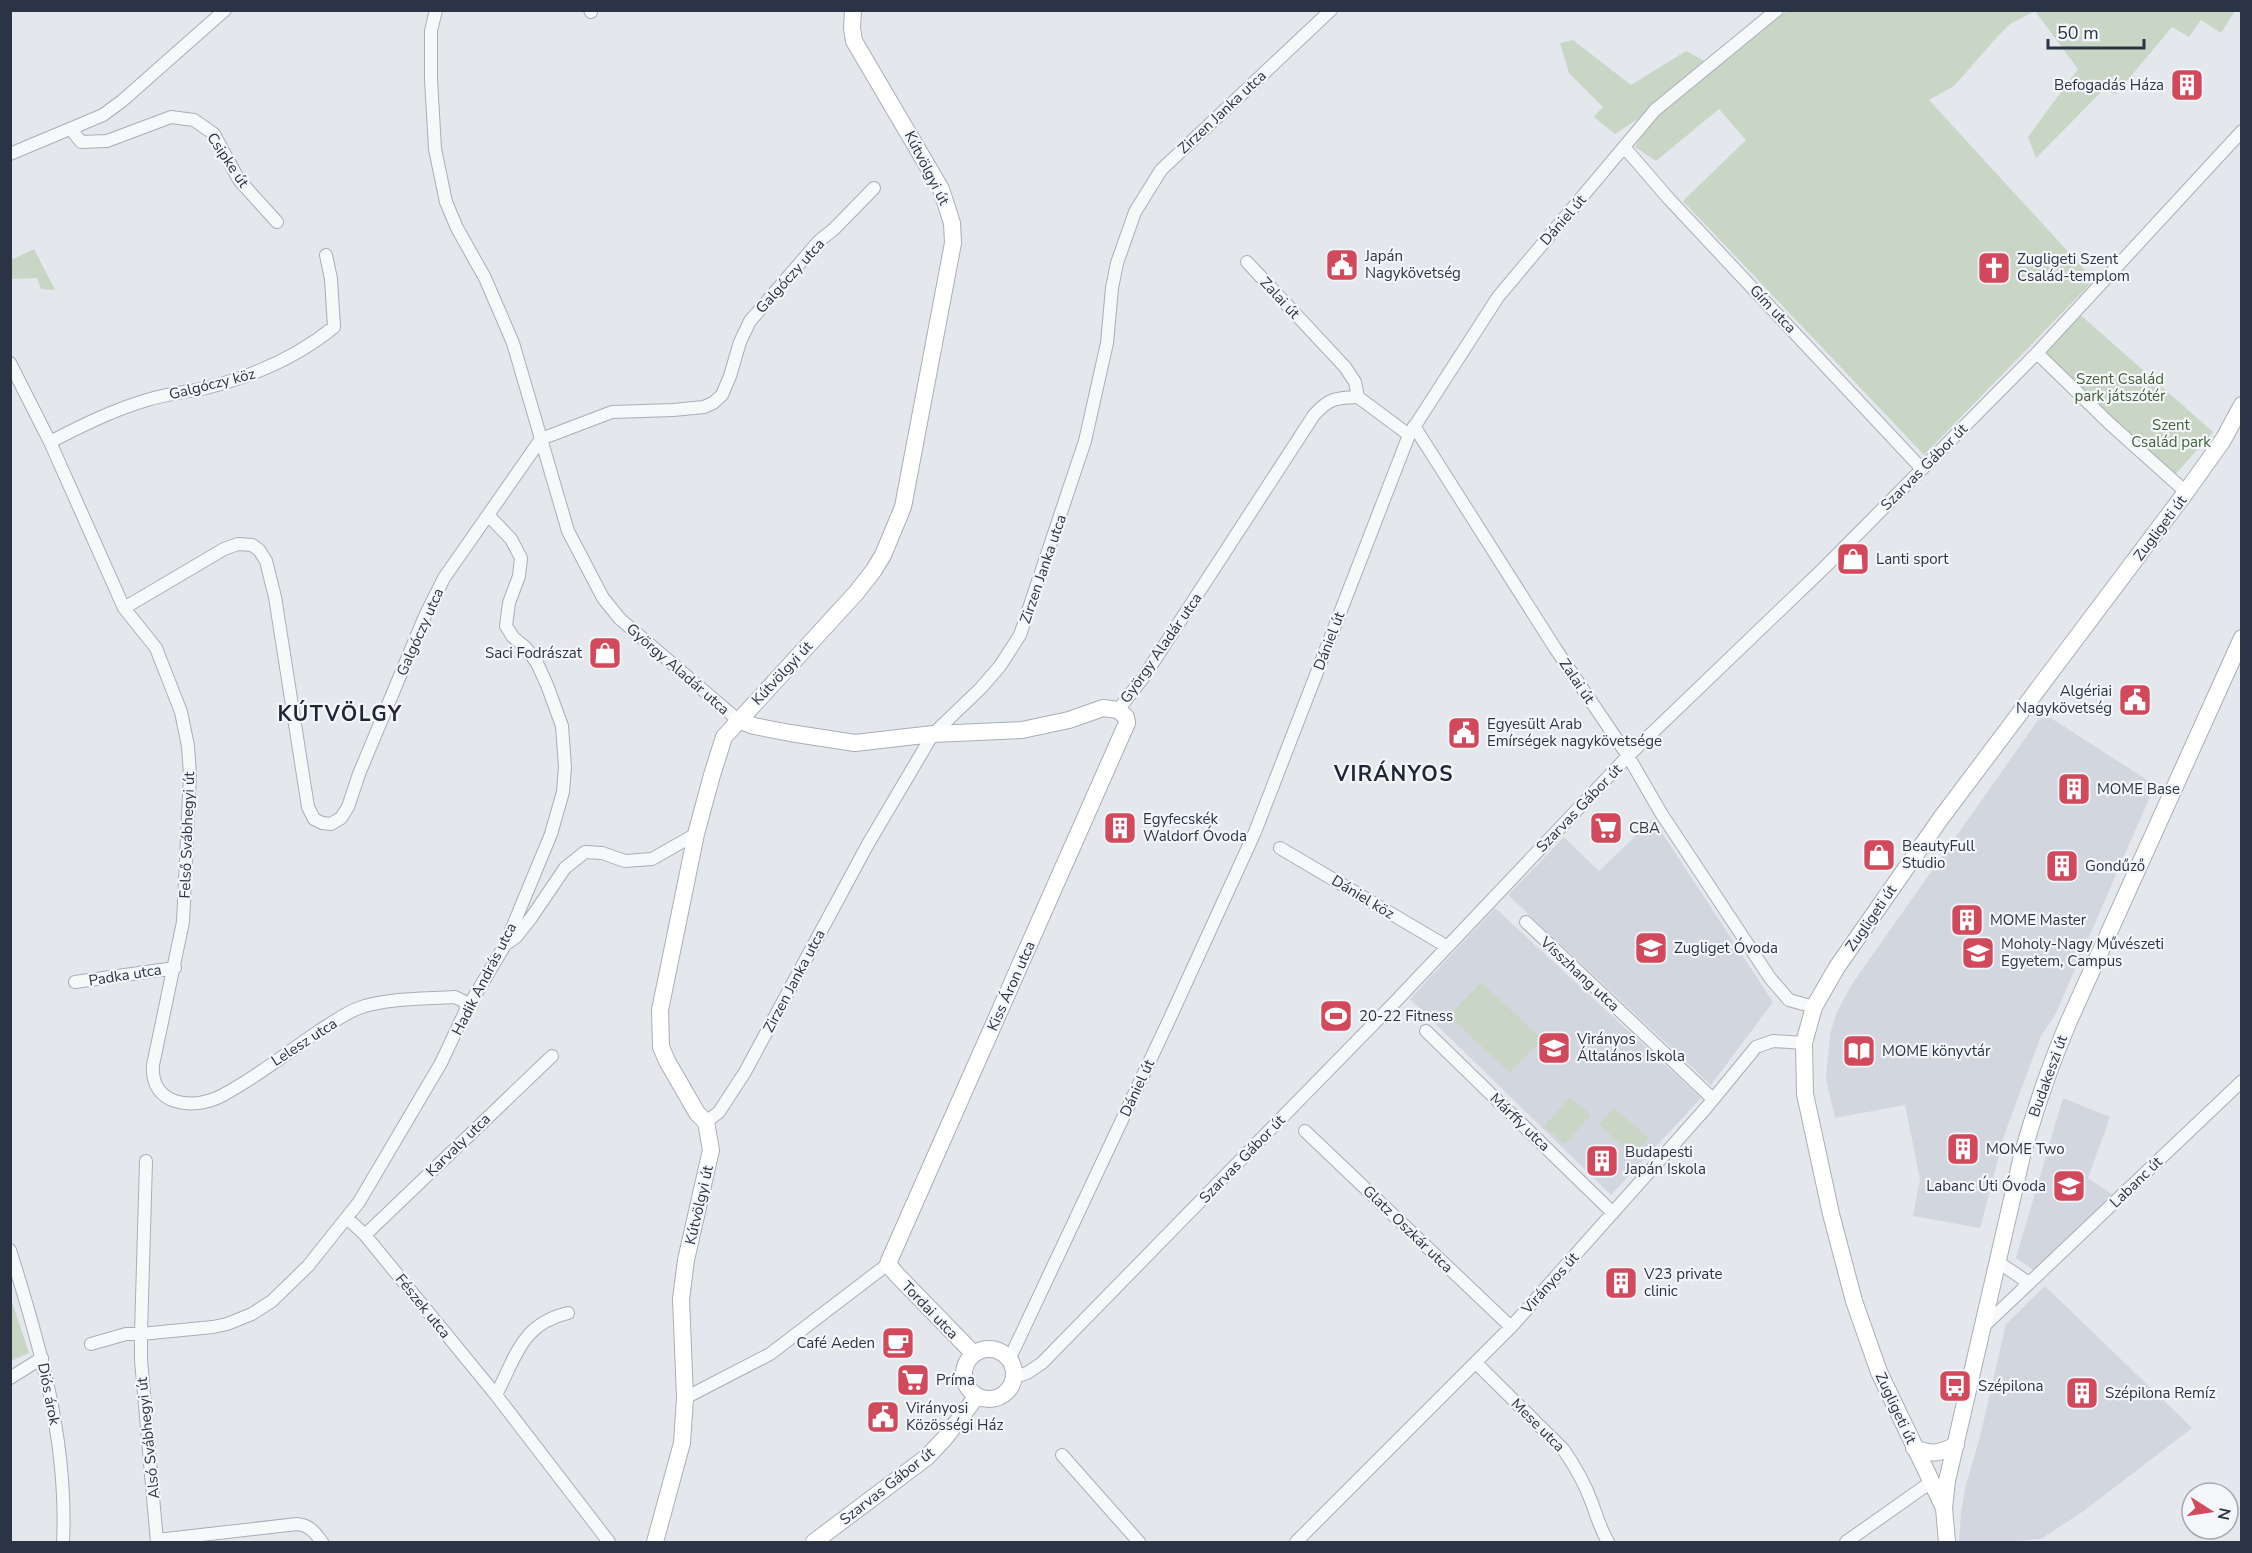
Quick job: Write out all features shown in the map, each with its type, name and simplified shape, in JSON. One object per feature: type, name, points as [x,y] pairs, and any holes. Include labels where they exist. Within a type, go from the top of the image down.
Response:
[{"type":"street","points":[[10,154],[103,115],[225,10]]},
{"type":"street","name":"György Aladár utca","points":[[436,10],[431,31],[430,57],[435,149],[446,202],[506,324],[568,531],[603,598],[620,619],[738,720],[754,726],[789,733],[855,742],[1022,730],[1069,720],[1103,708],[1118,710],[1143,678],[1314,415],[1329,400],[1358,398]]},
{"type":"street","name":"Kútvölgyi út","points":[[655,1542],[682,1443],[685,1398],[681,1299],[686,1260],[711,1150],[706,1122],[697,1113],[667,1062],[660,1035],[660,1010],[696,834],[724,736],[856,592],[884,555],[903,507],[953,243],[952,223],[940,189],[855,41],[852,28],[853,10]]},
{"type":"street","name":"Zirzen Janka utca","points":[[706,1122],[719,1112],[745,1072],[868,844],[933,735],[981,688],[1016,642],[1028,616],[1086,441],[1107,343],[1112,288],[1117,263],[1135,212],[1147,190],[1161,170],[1332,10]]},
{"type":"street","name":"Dániel út","points":[[1009,1360],[1255,832],[1412,431],[1498,297],[1655,110],[1777,10]]},
{"type":"street","name":"Csipke út","points":[[71,129],[81,142],[106,141],[171,117],[194,120],[214,134],[239,180],[277,222]]},
{"type":"street","name":"Szarvas Gábor út","points":[[1013,1378],[1042,1363],[1396,1001],[1629,756],[1825,567],[2037,353],[2241,131]]},
{"type":"street","name":"Gím utca","points":[[1625,148],[1669,200],[1922,469]]},
{"type":"street","name":"Galgóczy utca","points":[[124,608],[224,549],[238,544],[252,545],[259,550],[266,561],[275,597],[309,807],[314,819],[322,823],[331,824],[342,818],[393,693],[440,588],[462,552],[541,439],[612,412],[674,410],[713,404],[722,395],[740,342],[750,321],[819,241],[874,188]]},
{"type":"street","name":"Galgóczy köz","points":[[50,442],[80,426],[148,399],[243,378],[277,365],[304,349],[334,327],[331,279],[326,255]]},
{"type":"street","name":"Zalai út","points":[[1247,262],[1346,367],[1355,382],[1358,398],[1412,431],[1554,648],[1629,756],[1661,813],[1778,989],[1789,1000],[1814,1007]]},
{"type":"street","points":[[2037,353],[2109,423],[2186,492]]},
{"type":"street","points":[[10,363],[50,442],[124,608]]},
{"type":"street","name":"Zugligeti út","points":[[1944,1508],[1879,1372],[1854,1301],[1831,1214],[1805,1094],[1804,1043],[1814,1007],[1837,967],[1941,818],[2186,492],[2223,440],[2241,405]]},
{"type":"street","name":"Hadik András utca","points":[[141,1334],[227,1324],[262,1309],[282,1293],[308,1266],[347,1218],[441,1064],[465,1012],[505,945],[551,834],[563,792],[565,767],[561,726],[547,685],[537,663],[506,626],[509,603],[519,576],[521,558],[511,539],[488,515]]},
{"type":"street","name":"Felső Svábhegyi út","points":[[124,608],[156,648],[181,712],[188,746],[190,803],[184,910],[175,968],[155,1051],[152,1075]]},
{"type":"street","name":"Budakeszi út","points":[[1947,1542],[1944,1508],[1947,1481],[2022,1156],[2050,1066],[2241,638]]},
{"type":"street","name":"Kiss Áron utca","points":[[888,1264],[1126,723],[1126,717],[1118,710]]},
{"type":"street","points":[[505,945],[516,937],[531,918],[565,868],[585,852],[602,853],[625,861],[652,859],[696,834]]},
{"type":"street","name":"Dániel köz","points":[[1280,848],[1446,946]]},
{"type":"street","name":"Visszhang utca","points":[[1526,922],[1713,1100]]},
{"type":"street","name":"Padka utca","points":[[75,982],[175,968]]},
{"type":"street","name":"Lelesz utca","points":[[152,1075],[162,1094],[171,1101],[196,1103],[209,1101],[358,1008],[377,1004],[455,997],[467,1005],[465,1012]]},
{"type":"street","name":"Márffy utca","points":[[1426,1031],[1613,1213]]},
{"type":"street","name":"Virányos út","points":[[1296,1542],[1510,1327],[1713,1100],[1756,1047],[1773,1041],[1804,1043]]},
{"type":"street","name":"Karvaly utca","points":[[364,1235],[552,1056]]},
{"type":"street","name":"Labanc út","points":[[1984,1326],[2241,1081]]},
{"type":"street","name":"Glatz Oszkár utca","points":[[1305,1131],[1510,1327]]},
{"type":"street","name":"Alsó Svábhegyi út","points":[[146,1161],[141,1360],[158,1542]]},
{"type":"street","name":"Fészek utca","points":[[347,1218],[364,1235],[496,1395],[609,1542]]},
{"type":"street","name":"Diós árok","points":[[10,1250],[42,1358],[59,1442],[65,1508],[63,1542]]},
{"type":"street","points":[[1998,1262],[2029,1283]]},
{"type":"street","points":[[685,1398],[770,1354],[888,1264]]},
{"type":"street","name":"Tordai utca","points":[[888,1264],[974,1354]]},
{"type":"street","points":[[496,1395],[524,1339],[552,1317],[568,1313]]},
{"type":"street","points":[[91,1344],[126,1334],[141,1334]]},
{"type":"street","points":[[993,1349],[1009,1360],[1013,1378],[1006,1391],[998,1397],[991,1399],[978,1396],[968,1387],[964,1376],[966,1364],[974,1354],[993,1349]]},
{"type":"street","points":[[10,1378],[42,1358]]},
{"type":"street","name":"Mese utca","points":[[1476,1363],[1563,1449],[1579,1473],[1592,1503],[1600,1536],[1608,1542]]},
{"type":"street","name":"Szarvas Gábor út","points":[[814,1542],[927,1457],[978,1396]]},
{"type":"street","points":[[1914,1448],[1929,1453],[1941,1453],[1956,1445]]},
{"type":"street","points":[[1062,1455],[1139,1542]]},
{"type":"street","points":[[1846,1542],[1931,1482]]},
{"type":"street","points":[[158,1542],[297,1524],[305,1525],[313,1530],[322,1542]]},
{"type":"shaded area","name":"Moholy-Nagy Művészeti Egyetem, Campus","points":[[2043,713],[2155,785],[2055,1015],[2041,1036],[2005,1133],[1980,1228],[1913,1216],[1920,1179],[1905,1105],[1835,1118],[1826,1079],[1830,1034],[1837,1012],[1852,984]]},
{"type":"shaded area","name":"Zugliget Óvoda","points":[[1653,819],[1773,1002],[1711,1085],[1508,895],[1564,837],[1599,871]]},
{"type":"shaded area","name":"Virányos Általános Iskola","points":[[1495,908],[1701,1098],[1611,1195],[1410,999]]},
{"type":"shaded area","name":"Labanc Úti Óvoda","points":[[2063,1098],[2110,1117],[2088,1178],[2112,1194],[2036,1272],[2016,1258]]},
{"type":"shaded area","points":[[2045,1286],[2192,1428],[2085,1510],[2041,1539],[1959,1542],[1965,1488],[1980,1437],[2006,1324]]},
{"type":"green space","points":[[1787,11],[2035,11],[2010,24],[1954,86],[1929,100],[2094,280],[1924,455],[1683,201],[1746,140],[1719,109],[1656,161],[1635,147],[1646,130],[1636,120],[1615,134],[1594,117],[1603,107],[1569,73],[1560,43],[1573,40],[1631,85],[1686,51],[1716,67]]},
{"type":"green space","points":[[2035,11],[2235,11],[2221,33],[2201,20],[2189,37],[2172,27],[2116,94],[2103,90],[2036,158],[2028,137],[2078,69]]},
{"type":"green space","points":[[34,249],[55,290],[41,289],[37,278],[11,279],[11,260]]},
{"type":"green space","name":"Szent Család park","points":[[2076,311],[2213,432],[2173,477],[2037,353]]},
{"type":"green space","points":[[1481,982],[1542,1039],[1510,1073],[1449,1016]]},
{"type":"green space","points":[[1570,1097],[1591,1115],[1565,1144],[1544,1126]]},
{"type":"green space","points":[[1614,1108],[1649,1138],[1633,1155],[1599,1125]]},
{"type":"green space","points":[[11,1299],[29,1353],[10,1361]]},
{"type":"place","name":"Befogadás Háza","points":[[2187,85]]},
{"type":"place","name":"Japán Nagykövetség","points":[[1342,265]]},
{"type":"place","name":"Zugligeti Szent Család-templom","points":[[1994,268]]},
{"type":"place","name":"Lanti sport","points":[[1853,559]]},
{"type":"place","name":"Saci Fodrászat","points":[[605,653]]},
{"type":"place","name":"Algériai Nagykövetség","points":[[2135,700]]},
{"type":"place","name":"Egyesült Arab Emírségek nagykövetsége","points":[[1464,733]]},
{"type":"place","name":"MOME Base","points":[[2074,789]]},
{"type":"place","name":"Egyfecskék Waldorf Óvoda","points":[[1120,828]]},
{"type":"place","name":"CBA","points":[[1606,828]]},
{"type":"place","name":"BeautyFull Studio","points":[[1879,855]]},
{"type":"place","name":"Gondűző","points":[[2062,866]]},
{"type":"place","name":"MOME Master","points":[[1967,920]]},
{"type":"place","name":"Zugliget Óvoda","points":[[1651,948]]},
{"type":"place","name":"Moholy-Nagy Művészeti Egyetem, Campus","points":[[1978,953]]},
{"type":"place","name":"20-22 Fitness","points":[[1336,1016]]},
{"type":"place","name":"Virányos Általános Iskola","points":[[1554,1048]]},
{"type":"place","name":"MOME könyvtár","points":[[1859,1051]]},
{"type":"place","name":"MOME Two","points":[[1963,1149]]},
{"type":"place","name":"Budapesti Japán Iskola","points":[[1602,1161]]},
{"type":"place","name":"Labanc Úti Óvoda","points":[[2069,1186]]},
{"type":"place","name":"V23 private clinic","points":[[1621,1283]]},
{"type":"place","name":"Café Aeden","points":[[898,1343]]},
{"type":"place","name":"Príma","points":[[913,1380]]},
{"type":"place","name":"Szépilona","points":[[1955,1386]]},
{"type":"place","name":"Szépilona Remíz","points":[[2082,1393]]},
{"type":"place","name":"Virányosi Közösségi Ház","points":[[883,1417]]},
{"type":"district","name":"KÚTVÖLGY","points":[[340,714]]},
{"type":"district","name":"VIRÁNYOS","points":[[1394,774]]},
{"type":"park label","name":"Szent Család park játszótér","points":[[2120,388]]}]
